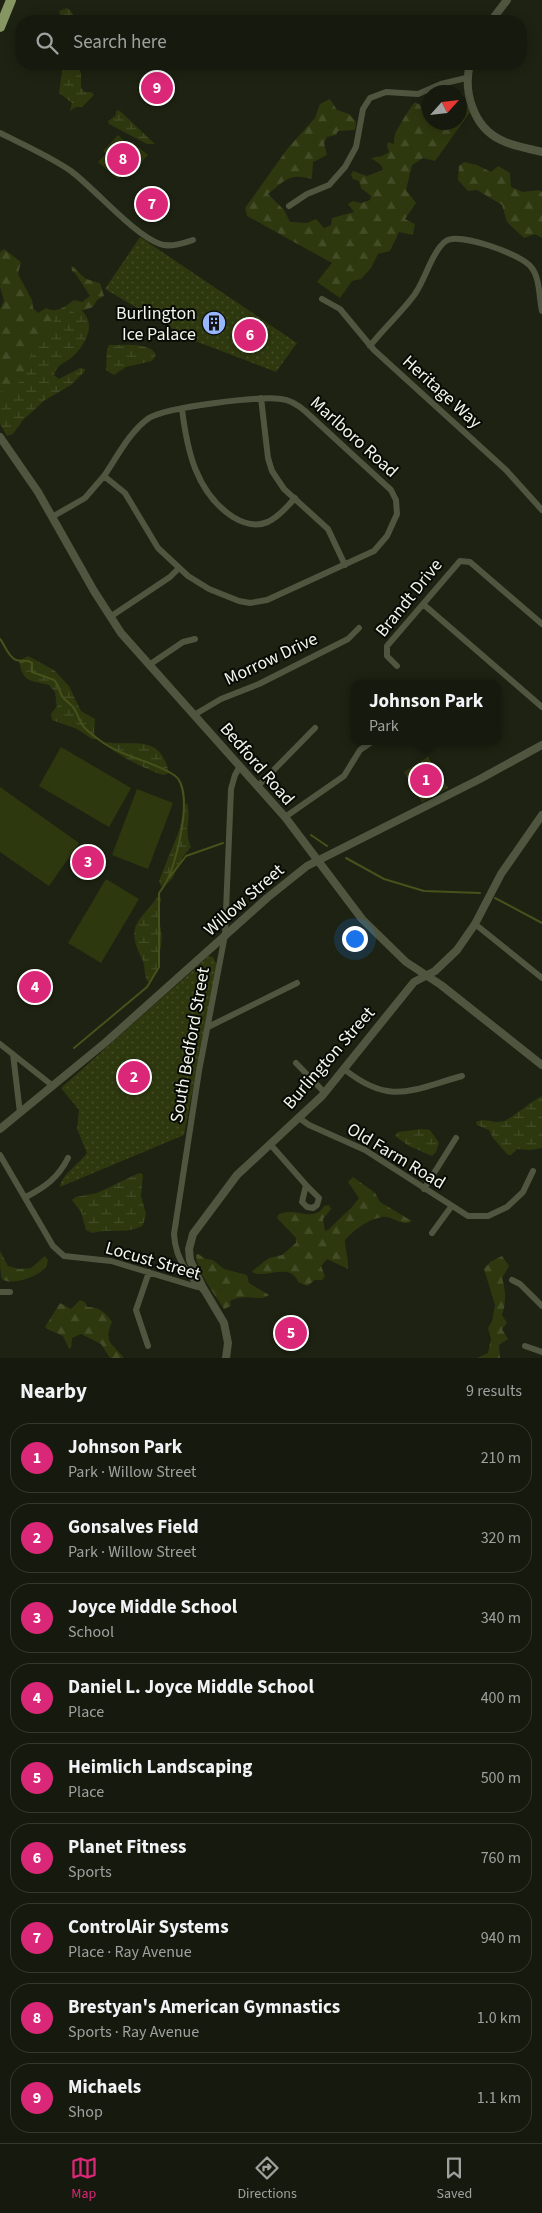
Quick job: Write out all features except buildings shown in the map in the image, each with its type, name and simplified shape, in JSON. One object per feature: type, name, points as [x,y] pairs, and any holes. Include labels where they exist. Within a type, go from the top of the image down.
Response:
[{"type":"highway","points":[[0,27],[11,0]]},
{"type":"street","points":[[495,15],[507,0]]},
{"type":"street","points":[[468,70],[466,78],[468,91],[479,122],[486,130],[501,141],[542,152]]},
{"type":"street","points":[[289,206],[307,194],[332,183],[345,167],[356,147],[363,109],[370,98],[386,92],[418,94],[440,84],[466,78]]},
{"type":"street","points":[[0,133],[50,158],[71,172],[137,229],[161,245],[174,245],[193,240]]},
{"type":"street","points":[[370,346],[416,292],[433,257],[441,245],[450,239],[459,238],[490,246],[514,255],[526,262],[532,267],[535,275],[542,311]]},
{"type":"street","name":"Heritage Way","points":[[322,299],[340,309],[370,346],[506,470],[542,510]]},
{"type":"street","points":[[261,398],[270,466],[280,484],[328,529],[345,565]]},
{"type":"street","name":"Marlboro Road","points":[[52,517],[85,498],[104,476],[144,422],[158,414],[261,398],[284,399],[305,411],[381,480],[395,496],[397,514],[393,526],[374,551],[272,598],[250,602],[233,600],[209,589],[178,569],[158,548],[125,493],[104,476]]},
{"type":"street","points":[[182,409],[188,444],[197,472],[206,492],[220,507],[244,523],[261,524],[278,516],[294,498]]},
{"type":"street","name":"Bedford Road","points":[[0,437],[52,517],[110,617],[149,665],[285,817],[317,861],[377,936],[406,962],[442,984],[542,1065]]},
{"type":"street","name":"Brandt Drive","points":[[397,666],[387,656],[387,646],[457,564],[466,561],[542,624]]},
{"type":"street","points":[[110,617],[170,577],[178,569]]},
{"type":"street","points":[[423,604],[542,707]]},
{"type":"street","name":"Morrow Drive","points":[[194,715],[221,699],[259,684],[348,639],[359,628]]},
{"type":"street","points":[[149,665],[183,642],[195,639]]},
{"type":"street","points":[[258,786],[315,728]]},
{"type":"street","points":[[285,817],[344,776],[360,750],[367,745]]},
{"type":"street","name":"Willow Street","points":[[0,1129],[53,1086],[281,886],[317,861],[480,779],[542,745]]},
{"type":"street","name":"South Bedford Street","points":[[205,1292],[187,1273],[176,1251],[174,1234],[225,935],[231,789],[240,766]]},
{"type":"street","name":"Burlington Street","points":[[226,1358],[228,1343],[224,1322],[205,1292],[190,1260],[188,1249],[191,1238],[224,1191],[243,1169],[300,1118],[324,1092],[414,982],[436,970],[454,952],[476,924],[502,874],[542,815]]},
{"type":"street","points":[[476,924],[542,978]]},
{"type":"street","points":[[208,1027],[297,983]]},
{"type":"street","points":[[0,1044],[53,1086]]},
{"type":"street","points":[[13,1054],[20,1113]]},
{"type":"street","points":[[296,1063],[324,1092]]},
{"type":"street","points":[[344,1069],[366,1086],[390,1092],[405,1091],[462,1076]]},
{"type":"street","name":"Old Farm Road","points":[[300,1118],[307,1124],[366,1151],[451,1207],[470,1217],[480,1218],[494,1215],[520,1196],[530,1182],[534,1171]]},
{"type":"street","points":[[424,1189],[456,1138]]},
{"type":"street","points":[[270,1144],[306,1185]]},
{"type":"street","name":"Locust Street","points":[[0,1155],[26,1197],[52,1246],[61,1255],[73,1258],[107,1260],[190,1284],[205,1292]]},
{"type":"street","points":[[26,1197],[51,1182],[62,1170],[68,1158]]},
{"type":"street","name":"Old Farm Road","points":[[432,1233],[451,1207]]},
{"type":"street","points":[[148,1346],[136,1310],[149,1272]]},
{"type":"street","points":[[512,1280],[523,1287],[542,1306]]},
{"type":"street","points":[[0,1292],[10,1292]]},
{"type":"street","points":[[525,1346],[542,1352]]},
{"type":"green space","points":[[67,8],[73,15],[60,15],[59,11]]},
{"type":"green space","points":[[62,70],[79,70],[81,88],[85,92],[91,92],[94,95],[82,107],[76,107],[70,111],[72,103],[59,93]]},
{"type":"green space","points":[[330,99],[337,110],[349,114],[356,122],[355,130],[338,131],[336,135],[327,137],[324,143],[327,155],[313,162],[312,179],[293,177],[268,194],[284,210],[290,222],[307,223],[316,219],[324,228],[331,225],[332,218],[354,212],[348,204],[353,201],[361,203],[370,200],[371,196],[361,188],[359,181],[353,179],[351,175],[353,171],[367,176],[383,170],[381,165],[371,158],[382,156],[389,152],[388,142],[394,144],[394,137],[404,118],[415,102],[420,105],[422,111],[422,130],[457,130],[435,161],[423,158],[412,165],[406,190],[416,203],[405,219],[415,224],[413,235],[399,232],[390,251],[378,254],[371,268],[361,279],[352,281],[340,298],[317,282],[332,263],[247,216],[245,208],[288,148],[315,118],[320,104]]},
{"type":"green space","points":[[467,104],[470,112],[467,116]]},
{"type":"green space","points":[[117,110],[155,144],[147,144],[109,124],[108,121],[115,116]]},
{"type":"green space","points":[[118,135],[129,145],[132,142],[148,155],[130,175],[125,171],[118,179],[98,162],[106,154],[103,151]]},
{"type":"green space","points":[[464,162],[477,165],[491,172],[498,166],[510,173],[511,187],[523,192],[539,190],[542,192],[542,238],[535,234],[524,238],[507,222],[502,205],[477,190],[468,191],[458,180],[459,166]]},
{"type":"green space","points":[[140,237],[297,343],[276,372],[190,339],[105,289]]},
{"type":"green space","points":[[4,249],[21,262],[18,274],[32,300],[33,308],[38,313],[46,308],[58,310],[74,300],[82,302],[90,296],[72,271],[71,265],[86,279],[100,283],[104,296],[97,300],[93,307],[81,311],[0,416],[0,309],[4,301],[0,287],[0,252]]},
{"type":"green space","points":[[74,307],[81,310],[86,316],[89,327],[88,333],[79,349],[71,358],[58,367],[54,375],[59,379],[80,368],[85,369],[85,371],[71,385],[45,400],[23,420],[13,434],[7,436],[0,424],[0,387],[6,398],[20,381],[28,367],[34,344],[51,330],[55,315],[58,314],[69,320],[70,310]]},
{"type":"green space","points":[[109,345],[142,346],[153,351],[156,355],[152,361],[126,367],[114,375],[106,370],[107,349]]},
{"type":"green space","points":[[28,656],[54,670],[69,686],[81,711],[95,719],[94,733],[97,739],[92,739],[77,729],[52,720],[51,714],[57,706],[55,692],[49,685],[32,681],[25,677],[19,661]]},
{"type":"green space","points":[[104,742],[135,743],[152,746],[165,760],[169,773],[164,775],[141,766],[114,751]]},
{"type":"green space","points":[[61,747],[131,788],[109,827],[39,786]]},
{"type":"green space","points":[[428,757],[448,788],[422,802],[404,772]]},
{"type":"green space","points":[[0,787],[79,843],[49,886],[0,852]]},
{"type":"green space","points":[[137,789],[173,803],[148,869],[112,855]]},
{"type":"green space","points":[[187,803],[189,814],[188,835],[191,847],[182,858],[172,879],[162,888],[159,881],[180,828],[184,806]]},
{"type":"green space","points":[[106,879],[139,899],[101,963],[68,943]]},
{"type":"green space","points":[[159,895],[161,900],[158,912],[162,937],[161,946],[156,973],[148,982],[137,947],[135,930],[141,917]]},
{"type":"green space","points":[[209,956],[213,957],[217,965],[184,1135],[60,1187],[67,1174],[87,1153],[77,1129],[79,1110],[61,1088]]},
{"type":"green space","points":[[542,1096],[542,1148],[531,1150],[517,1149],[511,1155],[508,1155],[493,1138],[489,1130],[477,1125],[476,1122],[479,1121],[504,1121]]},
{"type":"green space","points":[[430,1130],[439,1143],[436,1152],[432,1156],[409,1146],[395,1136],[398,1132]]},
{"type":"green space","points":[[139,1173],[143,1174],[141,1196],[146,1214],[143,1225],[125,1231],[92,1233],[86,1230],[81,1212],[72,1200],[76,1197],[97,1193]]},
{"type":"green space","points":[[353,1177],[375,1193],[380,1202],[412,1221],[405,1223],[386,1217],[371,1220],[345,1240],[348,1269],[327,1259],[321,1266],[325,1276],[322,1280],[315,1280],[307,1286],[298,1282],[295,1276],[290,1273],[259,1274],[252,1271],[269,1258],[282,1255],[296,1243],[296,1238],[277,1218],[278,1215],[284,1212],[315,1214],[324,1206],[329,1205],[331,1209],[323,1219],[325,1231],[328,1230],[359,1198],[348,1182]]},
{"type":"green space","points":[[0,1251],[8,1266],[19,1269],[31,1268],[45,1256],[48,1260],[47,1265],[40,1273],[23,1280],[6,1281],[1,1277]]},
{"type":"green space","points":[[198,1254],[206,1259],[213,1260],[224,1269],[247,1275],[249,1283],[269,1295],[261,1298],[236,1298],[230,1301],[231,1306],[224,1309],[203,1276],[197,1262],[196,1255]]},
{"type":"green space","points":[[502,1256],[509,1266],[502,1278],[505,1297],[502,1315],[507,1323],[502,1329],[508,1339],[499,1345],[500,1358],[477,1358],[488,1353],[491,1339],[488,1328],[492,1321],[495,1305],[484,1269],[490,1262]]},
{"type":"green space","points":[[80,1300],[85,1302],[87,1307],[102,1311],[110,1319],[112,1322],[108,1334],[110,1342],[124,1358],[110,1358],[101,1344],[81,1334],[72,1338],[71,1348],[69,1349],[63,1336],[45,1327],[60,1303],[71,1309]]},
{"type":"waterway","points":[[0,639],[13,658],[18,661],[32,663],[32,672],[54,680],[62,696],[73,707],[82,725],[91,734],[113,749],[166,770],[174,775],[180,783],[184,812],[182,829],[174,863],[164,886]]},
{"type":"waterway","points":[[311,835],[327,846]]},
{"type":"waterway","points":[[169,878],[186,856],[223,843]]},
{"type":"waterway","points":[[346,858],[384,879],[424,891],[480,893]]},
{"type":"waterway","points":[[74,1048],[147,987],[159,967],[159,893],[164,886]]},
{"type":"waterway","points":[[495,898],[542,923]]},
{"type":"place","name":"Michaels","points":[[157,88]]},
{"type":"place","name":"Brestyan's American Gymnastics","points":[[123,159]]},
{"type":"place","name":"ControlAir Systems","points":[[152,204]]},
{"type":"place","name":"Burlington Ice Palace","points":[[214,323]]},
{"type":"place","name":"Planet Fitness","points":[[250,335]]},
{"type":"place","name":"Johnson Park","points":[[426,780]]},
{"type":"place","name":"Joyce Middle School","points":[[88,862]]},
{"type":"place","name":"Daniel L. Joyce Middle School","points":[[35,987]]},
{"type":"place","name":"Gonsalves Field","points":[[134,1077]]},
{"type":"place","name":"Heimlich Landscaping","points":[[291,1333]]}]
